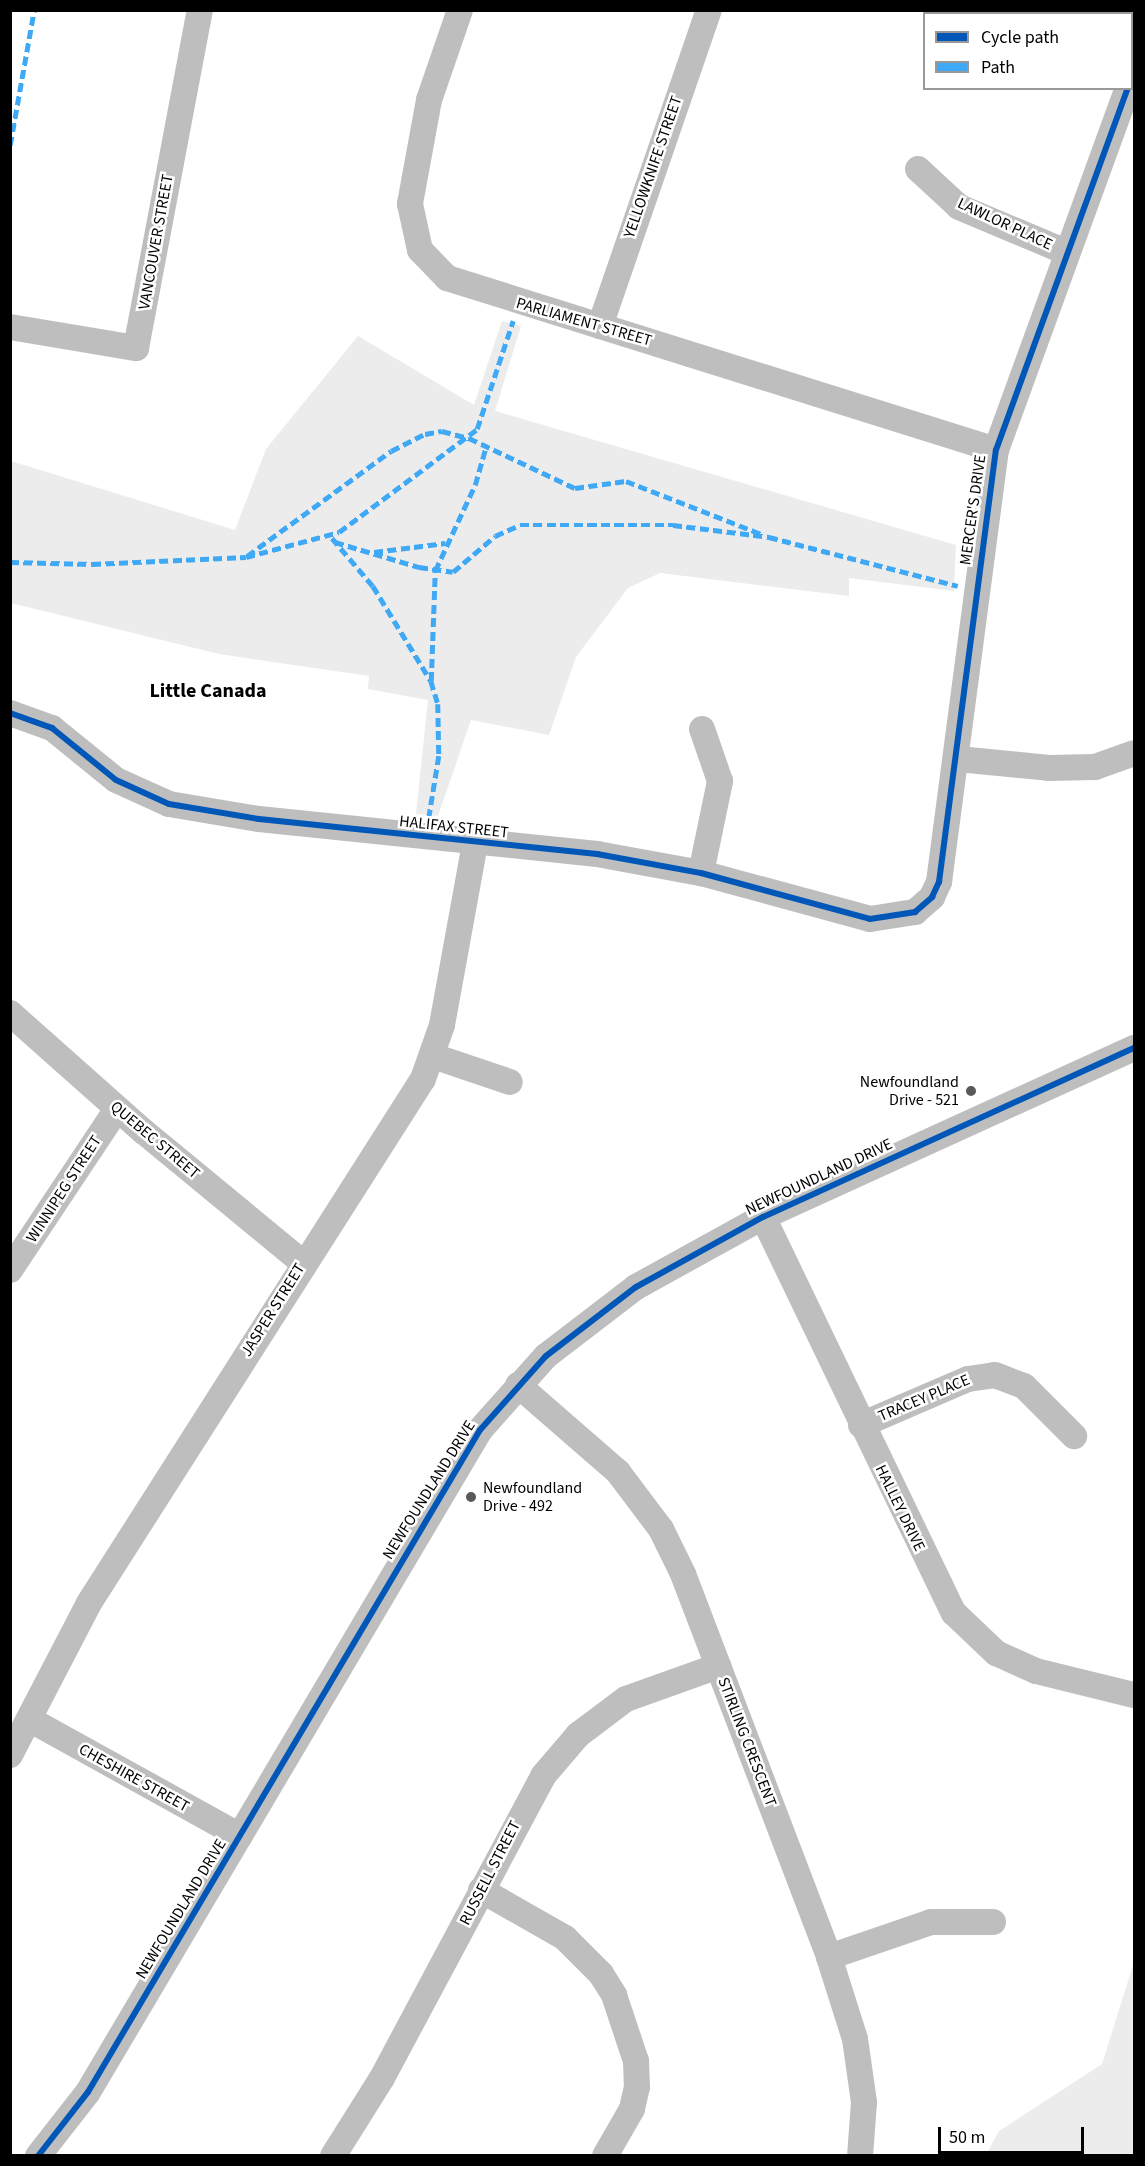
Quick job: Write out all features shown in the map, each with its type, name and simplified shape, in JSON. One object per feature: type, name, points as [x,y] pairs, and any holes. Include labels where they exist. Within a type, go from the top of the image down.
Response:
[{"type":"street","name":"VANCOUVER STREET","points":[[10,327],[136,348],[200,10]]},
{"type":"street","name":"PARLIAMENT STREET","points":[[460,10],[429,100],[415,164],[410,204],[420,250],[447,278],[996,450]]},
{"type":"street","name":"YELLOWKNIFE STREET","points":[[600,326],[709,10]]},
{"type":"street","name":"MERCER'S DRIVE","points":[[915,912],[932,897],[939,882],[958,759],[996,450],[1066,252],[1127,90]]},
{"type":"street","name":"LAWLOR PLACE","points":[[918,169],[959,207],[1066,252]]},
{"type":"street","name":"HALIFAX STREET","points":[[10,713],[52,728],[116,780],[169,804],[475,844],[597,854],[701,873],[870,919],[915,912]]},
{"type":"street","points":[[701,873],[720,781],[702,729]]},
{"type":"street","points":[[958,759],[1049,768],[1095,767],[1134,753]]},
{"type":"street","name":"JASPER STREET","points":[[10,1755],[89,1603],[303,1263],[378,1154],[433,1056],[475,844]]},
{"type":"street","name":"QUEBEC STREET","points":[[10,1013],[117,1109],[303,1263]]},
{"type":"street","points":[[433,1056],[510,1082]]},
{"type":"street","name":"NEWFOUNDLAND DRIVE","points":[[38,2156],[87,2092],[480,1430],[518,1385],[563,1340],[636,1287],[763,1217],[1132,1056]]},
{"type":"street","name":"WINNIPEG STREET","points":[[10,1270],[117,1109]]},
{"type":"street","name":"HALLEY DRIVE","points":[[763,1217],[934,1578],[954,1613],[974,1635],[996,1653],[1036,1671],[1134,1695]]},
{"type":"street","name":"TRACEY PLACE","points":[[861,1425],[968,1379],[995,1376],[1024,1386],[1074,1436]]},
{"type":"street","name":"STIRLING CRESCENT","points":[[518,1385],[618,1472],[640,1499],[683,1574],[829,1957],[861,2073],[864,2124],[860,2156]]},
{"type":"street","name":"RUSSELL STREET","points":[[333,2156],[382,2078],[525,1802],[578,1735],[626,1699],[718,1666]]},
{"type":"street","name":"CHESHIRE STREET","points":[[29,1719],[240,1836]]},
{"type":"street","points":[[481,1890],[565,1938],[600,1974],[623,2015],[636,2061],[637,2086],[632,2109],[605,2156]]},
{"type":"street","points":[[829,1957],[931,1922],[993,1922]]},
{"type":"shaded area","points":[[502,321],[521,326],[495,411],[956,545],[954,591],[849,578],[849,596],[660,573],[628,588],[576,657],[549,735],[471,720],[438,816],[416,814],[428,700],[368,689],[369,676],[219,654],[11,603],[11,461],[235,530],[266,449],[358,336],[474,405]]},
{"type":"shaded area","points":[[1134,1962],[1134,2155],[986,2155],[999,2131],[1102,2064]]},
{"type":"marked path","points":[[10,145],[34,10]]},
{"type":"marked path","points":[[10,562],[92,564],[246,557],[339,532],[477,429],[513,321]]},
{"type":"marked path","points":[[247,556],[391,451],[425,434],[442,431],[469,438],[575,488],[626,481],[764,535]]},
{"type":"marked path","points":[[431,681],[435,571],[475,485],[486,447]]},
{"type":"marked path","points":[[335,542],[419,567],[453,572],[495,536],[520,525],[673,525],[769,537],[958,586]]},
{"type":"marked path","points":[[332,538],[373,586],[431,681],[438,704],[439,756],[429,818]]},
{"type":"marked path","points":[[374,552],[445,543]]},
{"type":"cycle path","points":[[10,713],[52,728],[116,780],[169,804],[259,819],[597,854],[701,873],[870,919],[915,912],[932,897],[939,882],[996,450],[1127,90]]},
{"type":"cycle path","points":[[38,2156],[88,2092],[480,1430],[546,1356],[636,1287],[763,1217],[1134,1048]]},
{"type":"place","name":"Newfoundland Drive - 521","points":[[971,1091]]},
{"type":"place","name":"Newfoundland Drive - 492","points":[[471,1497]]},
{"type":"district","name":"Little Canada","points":[[208,691]]}]
